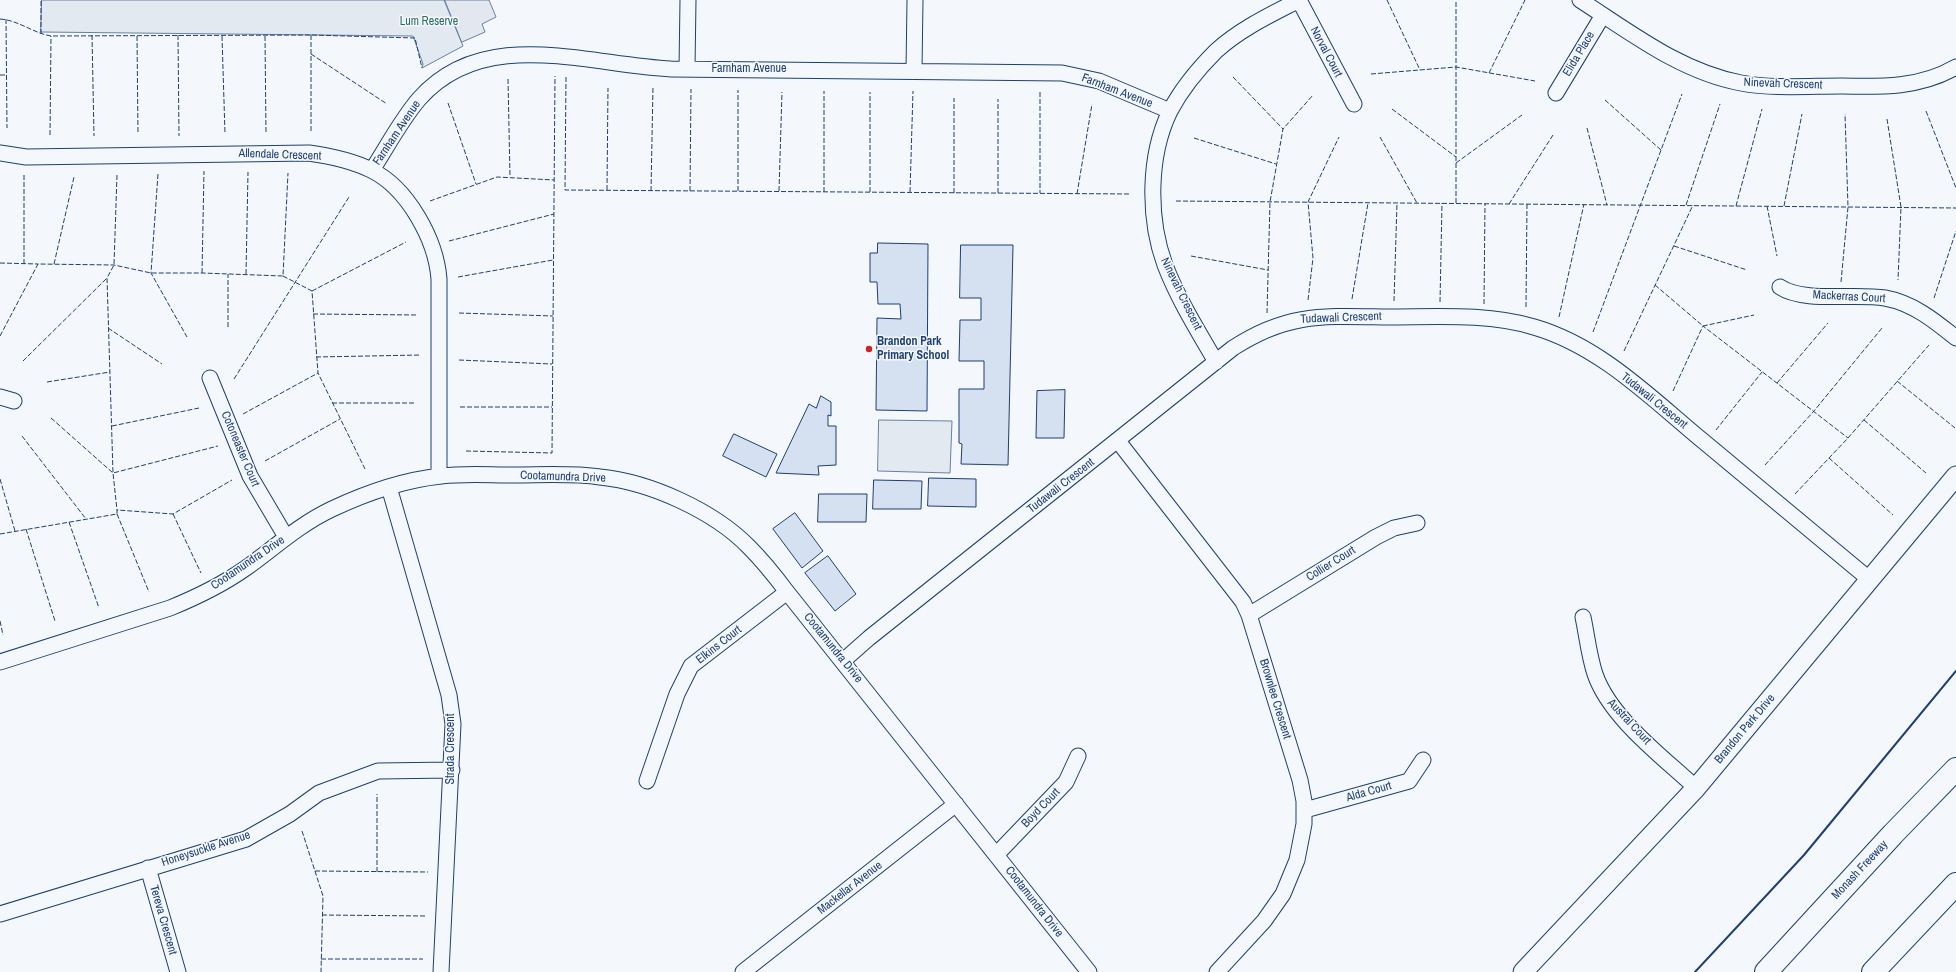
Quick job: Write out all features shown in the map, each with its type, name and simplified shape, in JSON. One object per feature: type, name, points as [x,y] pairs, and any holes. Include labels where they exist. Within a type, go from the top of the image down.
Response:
[{"type":"highway","points":[[1893,834],[1956,754]]},
{"type":"highway","name":"Monash Freeway","points":[[1766,972],[1893,834],[1956,769]]},
{"type":"highway","points":[[1873,972],[1956,884]]},
{"type":"street","points":[[687,69],[688,0]]},
{"type":"street","points":[[914,70],[915,0]]},
{"type":"street","name":"Norval Court","points":[[1299,0],[1354,104]]},
{"type":"street","name":"Ninevah Crescent","points":[[1216,362],[1180,298],[1170,276],[1156,233],[1152,198],[1154,176],[1162,132],[1170,111],[1199,70],[1217,51],[1249,27],[1299,0]]},
{"type":"street","name":"Ninevah Crescent","points":[[1580,0],[1686,65],[1708,74],[1740,83],[1862,87],[1902,86],[1934,78],[1956,67]]},
{"type":"street","name":"Elida Place","points":[[1556,93],[1603,15]]},
{"type":"street","name":"Farnham Avenue","points":[[372,170],[419,99],[439,81],[469,64],[501,56],[574,56],[636,66],[687,69],[1046,72],[1075,75],[1106,84],[1170,111]]},
{"type":"street","name":"Allendale Crescent","points":[[0,153],[26,157],[309,153],[348,160],[372,170],[393,186],[410,206],[424,228],[438,262],[439,476]]},
{"type":"street","name":"Mackerras Court","points":[[1780,288],[1796,295],[1872,296],[1896,300],[1928,316],[1956,338]]},
{"type":"street","name":"Tudawali Crescent","points":[[843,661],[900,613],[1233,348],[1258,333],[1290,321],[1306,318],[1334,316],[1483,318],[1511,321],[1536,327],[1575,344],[1620,373],[1869,580]]},
{"type":"street","name":"Cotoneaster Court","points":[[210,378],[250,476],[286,538]]},
{"type":"street","name":"Brownlee Crescent","points":[[1118,441],[1238,595],[1249,615],[1300,780],[1305,810],[1302,836],[1297,860],[1283,894],[1264,920],[1217,972]]},
{"type":"street","name":"Cootamundra Drive","points":[[0,662],[162,611],[193,599],[232,577],[286,538],[330,510],[389,487],[439,476],[575,475],[609,478],[655,490],[699,511],[731,532],[748,546],[843,661],[1089,972]]},
{"type":"street","name":"Brandon Park Drive","points":[[1522,972],[1696,788],[1956,476]]},
{"type":"street","name":"Strada Crescent","points":[[389,487],[449,695],[453,724],[452,770],[441,972]]},
{"type":"street","name":"Collier Court","points":[[1249,615],[1376,536],[1394,528],[1417,523]]},
{"type":"street","name":"Elkins Court","points":[[647,781],[677,694],[691,666],[787,592]]},
{"type":"street","name":"Austral Court","points":[[1583,617],[1596,675],[1607,698],[1623,719],[1696,788]]},
{"type":"street","name":"Boyd Court","points":[[996,854],[1066,782],[1078,756]]},
{"type":"street","name":"Alda Court","points":[[1305,810],[1409,780],[1423,760]]},
{"type":"street","name":"Honeysuckle Avenue","points":[[0,914],[246,839],[290,814],[319,793],[378,770],[452,770]]},
{"type":"street","name":"Mackellar Avenue","points":[[743,972],[956,804]]},
{"type":"street","name":"Tereva Crescent","points":[[148,868],[178,972]]},
{"type":"green space","name":"Lum Reserve","points":[[42,0],[444,0],[463,46],[422,68],[423,64],[413,36],[41,32]]},
{"type":"green space","points":[[879,420],[952,421],[950,473],[878,471]]},
{"type":"shaded area","points":[[445,0],[489,0],[496,17],[482,24],[485,32],[462,42]]},
{"type":"building","points":[[878,243],[928,244],[927,411],[876,410],[877,318],[901,319],[900,304],[878,304],[877,282],[870,282],[870,253],[877,253]]},
{"type":"building","points":[[961,245],[1013,245],[1008,465],[961,464],[962,444],[959,443],[959,389],[984,389],[984,361],[959,361],[960,320],[981,320],[981,298],[960,298]]},
{"type":"building","points":[[1065,390],[1064,438],[1036,438],[1037,391]]},
{"type":"building","points":[[821,396],[831,402],[831,416],[828,415],[828,426],[836,426],[836,465],[818,466],[819,475],[776,473],[809,404],[816,408]]},
{"type":"building","points":[[734,434],[777,454],[766,477],[723,456]]},
{"type":"building","points":[[929,478],[976,479],[976,507],[928,506]]},
{"type":"building","points":[[874,480],[922,481],[921,509],[873,509]]},
{"type":"building","points":[[819,494],[867,494],[866,522],[818,522]]},
{"type":"building","points":[[795,513],[823,551],[802,568],[773,529]]},
{"type":"building","points":[[828,556],[856,594],[835,611],[805,573]]},
{"type":"fence","points":[[41,0],[41,34]]},
{"type":"fence","points":[[1387,0],[1420,70]]},
{"type":"fence","points":[[1456,0],[1456,203]]},
{"type":"fence","points":[[1489,73],[1525,0]]},
{"type":"fence","points":[[0,19],[7,20],[51,36],[311,35],[415,38],[422,68]]},
{"type":"fence","points":[[6,19],[7,128]]},
{"type":"fence","points":[[92,35],[94,136]]},
{"type":"fence","points":[[178,35],[179,136]]},
{"type":"fence","points":[[311,35],[311,133]]},
{"type":"fence","points":[[50,135],[51,36]]},
{"type":"fence","points":[[137,36],[138,134]]},
{"type":"fence","points":[[222,36],[225,134]]},
{"type":"fence","points":[[265,36],[266,132]]},
{"type":"fence","points":[[311,54],[387,104]]},
{"type":"fence","points":[[1371,74],[1456,67],[1535,81]]},
{"type":"fence","points":[[0,75],[7,75]]},
{"type":"fence","points":[[466,451],[552,453],[555,76]]},
{"type":"fence","points":[[566,77],[565,190],[1130,194]]},
{"type":"fence","points":[[1233,77],[1283,129]]},
{"type":"fence","points":[[508,79],[510,177]]},
{"type":"fence","points":[[651,191],[653,86]]},
{"type":"fence","points":[[607,190],[608,88]]},
{"type":"fence","points":[[690,191],[691,89]]},
{"type":"fence","points":[[738,90],[738,191]]},
{"type":"fence","points":[[824,91],[824,192]]},
{"type":"fence","points":[[910,192],[913,91]]},
{"type":"fence","points":[[779,191],[782,92]]},
{"type":"fence","points":[[870,92],[870,192]]},
{"type":"fence","points":[[1040,92],[1040,193]]},
{"type":"fence","points":[[1593,332],[1682,94]]},
{"type":"fence","points":[[1267,313],[1270,202],[1283,129],[1313,95]]},
{"type":"fence","points":[[954,98],[954,193]]},
{"type":"fence","points":[[998,99],[998,193]]},
{"type":"fence","points":[[1605,100],[1661,150]]},
{"type":"fence","points":[[448,103],[476,184]]},
{"type":"fence","points":[[1077,194],[1092,104]]},
{"type":"fence","points":[[1686,205],[1720,104]]},
{"type":"fence","points":[[1392,109],[1456,157]]},
{"type":"fence","points":[[1736,206],[1762,109]]},
{"type":"fence","points":[[1926,111],[1956,188]]},
{"type":"fence","points":[[1784,206],[1802,114]]},
{"type":"fence","points":[[1841,282],[1848,207],[1845,114]]},
{"type":"fence","points":[[1456,163],[1522,115]]},
{"type":"fence","points":[[1887,119],[1901,207],[1898,280]]},
{"type":"fence","points":[[1587,128],[1607,205]]},
{"type":"fence","points":[[1509,204],[1553,135]]},
{"type":"fence","points":[[1308,300],[1313,258],[1308,202],[1339,137]]},
{"type":"fence","points":[[1380,137],[1417,203]]},
{"type":"fence","points":[[1194,138],[1276,164]]},
{"type":"fence","points":[[202,273],[204,171]]},
{"type":"fence","points":[[246,274],[248,172]]},
{"type":"fence","points":[[24,173],[24,264]]},
{"type":"fence","points":[[0,336],[38,264],[114,265],[151,273],[283,276],[288,173]]},
{"type":"fence","points":[[158,174],[151,273],[187,337]]},
{"type":"fence","points":[[117,175],[114,265],[107,278],[113,473],[117,510]]},
{"type":"fence","points":[[54,264],[74,177]]},
{"type":"fence","points":[[430,201],[497,177],[554,180]]},
{"type":"fence","points":[[234,379],[349,197]]},
{"type":"fence","points":[[1176,201],[1956,208]]},
{"type":"fence","points":[[1352,299],[1368,203]]},
{"type":"fence","points":[[1394,301],[1397,203]]},
{"type":"fence","points":[[1440,302],[1442,203]]},
{"type":"fence","points":[[1484,304],[1485,204]]},
{"type":"fence","points":[[1526,307],[1527,204]]},
{"type":"fence","points":[[1559,317],[1584,204]]},
{"type":"fence","points":[[1624,351],[1693,205]]},
{"type":"fence","points":[[1767,206],[1777,256]]},
{"type":"fence","points":[[449,241],[554,214]]},
{"type":"fence","points":[[1934,298],[1956,231]]},
{"type":"fence","points":[[312,291],[406,242]]},
{"type":"fence","points":[[1674,246],[1747,270]]},
{"type":"fence","points":[[1191,256],[1268,270]]},
{"type":"fence","points":[[458,277],[553,260]]},
{"type":"fence","points":[[0,263],[38,264]]},
{"type":"fence","points":[[228,274],[228,327]]},
{"type":"fence","points":[[283,276],[312,291],[318,373],[365,469]]},
{"type":"fence","points":[[23,361],[107,278]]},
{"type":"fence","points":[[1655,285],[1703,326],[1754,315]]},
{"type":"fence","points":[[459,313],[553,316]]},
{"type":"fence","points":[[313,314],[417,315]]},
{"type":"fence","points":[[1777,383],[1828,323]]},
{"type":"fence","points":[[1673,391],[1703,326],[1848,438]]},
{"type":"fence","points":[[108,328],[162,364]]},
{"type":"fence","points":[[1765,465],[1814,411],[1882,328]]},
{"type":"fence","points":[[1795,494],[1848,438],[1929,345]]},
{"type":"fence","points":[[316,357],[421,355]]},
{"type":"fence","points":[[459,360],[552,364]]},
{"type":"fence","points":[[47,382],[110,372]]},
{"type":"fence","points":[[1716,430],[1762,372]]},
{"type":"fence","points":[[243,414],[318,373]]},
{"type":"fence","points":[[1897,381],[1955,428]]},
{"type":"fence","points":[[332,403],[415,403]]},
{"type":"fence","points":[[460,407],[552,407]]},
{"type":"fence","points":[[112,426],[199,408]]},
{"type":"fence","points":[[51,418],[113,473],[218,446]]},
{"type":"fence","points":[[265,461],[340,419]]},
{"type":"fence","points":[[1864,420],[1926,473]]},
{"type":"fence","points":[[22,436],[86,519]]},
{"type":"fence","points":[[1829,458],[1893,515]]},
{"type":"fence","points":[[0,479],[15,531]]},
{"type":"fence","points":[[0,534],[117,514],[117,510],[173,514],[232,480]]},
{"type":"fence","points":[[117,514],[149,592]]},
{"type":"fence","points":[[173,514],[201,573]]},
{"type":"fence","points":[[69,522],[99,608]]},
{"type":"fence","points":[[26,529],[55,621]]},
{"type":"fence","points":[[0,621],[3,635]]},
{"type":"fence","points":[[377,794],[377,872]]},
{"type":"fence","points":[[302,831],[323,896],[321,972]]},
{"type":"fence","points":[[315,871],[428,872]]},
{"type":"fence","points":[[322,915],[425,916]]},
{"type":"fence","points":[[321,959],[423,959]]},
{"type":"wall","points":[[1695,972],[1804,855],[1956,671]]},
{"type":"place","name":"Brandon Park Primary School","points":[[869,349]]}]
